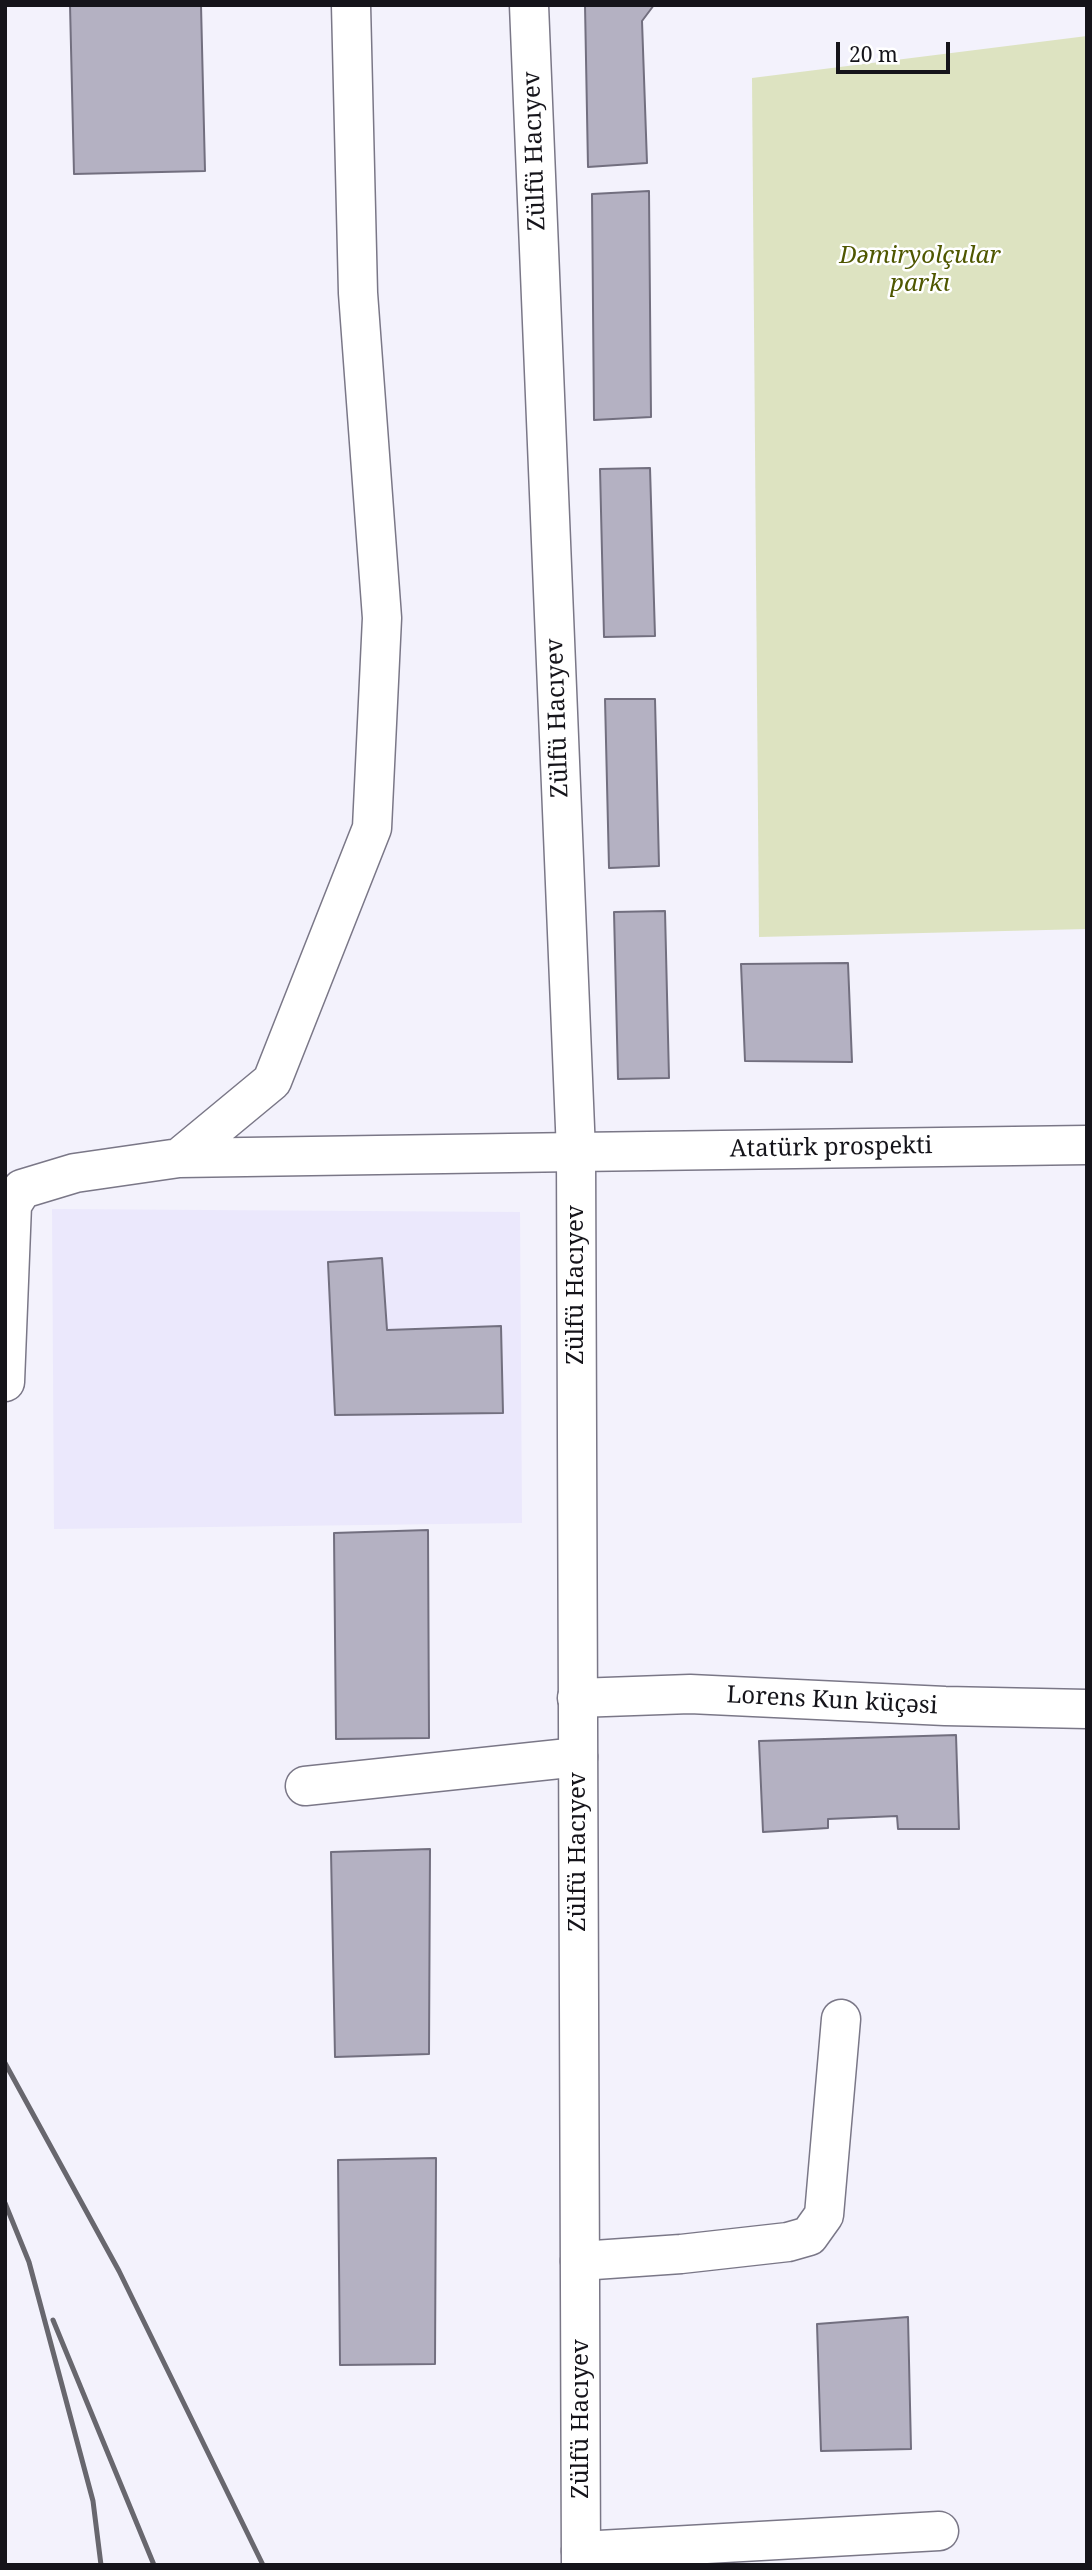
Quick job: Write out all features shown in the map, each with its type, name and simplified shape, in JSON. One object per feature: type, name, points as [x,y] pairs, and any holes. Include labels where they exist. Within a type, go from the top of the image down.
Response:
[{"type":"main road","points":[[178,1158],[272,1081],[372,828],[382,618],[358,293],[351,5]]},
{"type":"main road","name":"Zülfü Hacıyev","points":[[529,5],[576,1152],[581,2558]]},
{"type":"main road","name":"Atatürk prospekti","points":[[5,1382],[12,1205],[22,1189],[75,1173],[178,1158],[1087,1145]]},
{"type":"main road","name":"Lorens Kun küçəsi","points":[[578,1698],[690,1695],[1087,1709]]},
{"type":"main road","points":[[305,1786],[578,1758]]},
{"type":"main road","points":[[580,2261],[681,2254],[788,2242],[809,2236],[824,2215],[841,2019]]},
{"type":"main road","points":[[581,2558],[939,2531]]},
{"type":"shaded area","points":[[52,1209],[520,1212],[522,1523],[54,1529]]},
{"type":"green space","name":"Dəmiryolçular parkı","points":[[1087,36],[1087,929],[759,937],[752,78]]},
{"type":"building","points":[[70,5],[201,5],[205,171],[74,174]]},
{"type":"building","points":[[585,5],[654,5],[642,21],[647,163],[588,167]]},
{"type":"building","points":[[649,191],[651,417],[594,420],[592,194]]},
{"type":"building","points":[[650,468],[655,636],[604,637],[600,469]]},
{"type":"building","points":[[605,699],[655,699],[659,866],[609,868]]},
{"type":"building","points":[[665,911],[669,1078],[618,1079],[614,912]]},
{"type":"building","points":[[848,963],[852,1062],[745,1061],[741,964]]},
{"type":"building","points":[[382,1258],[387,1330],[501,1326],[503,1413],[335,1415],[328,1262]]},
{"type":"building","points":[[428,1530],[429,1738],[336,1739],[334,1533]]},
{"type":"building","points":[[956,1735],[959,1829],[898,1829],[897,1816],[828,1819],[828,1828],[763,1832],[759,1741]]},
{"type":"building","points":[[430,1849],[429,2054],[335,2057],[331,1852]]},
{"type":"building","points":[[436,2158],[435,2364],[340,2365],[338,2160]]},
{"type":"building","points":[[908,2317],[911,2449],[821,2451],[817,2324]]},
{"type":"railway","points":[[5,2063],[119,2271],[263,2565]]},
{"type":"railway","points":[[5,2203],[29,2262],[93,2501],[101,2565]]},
{"type":"railway","points":[[53,2320],[154,2565]]}]
